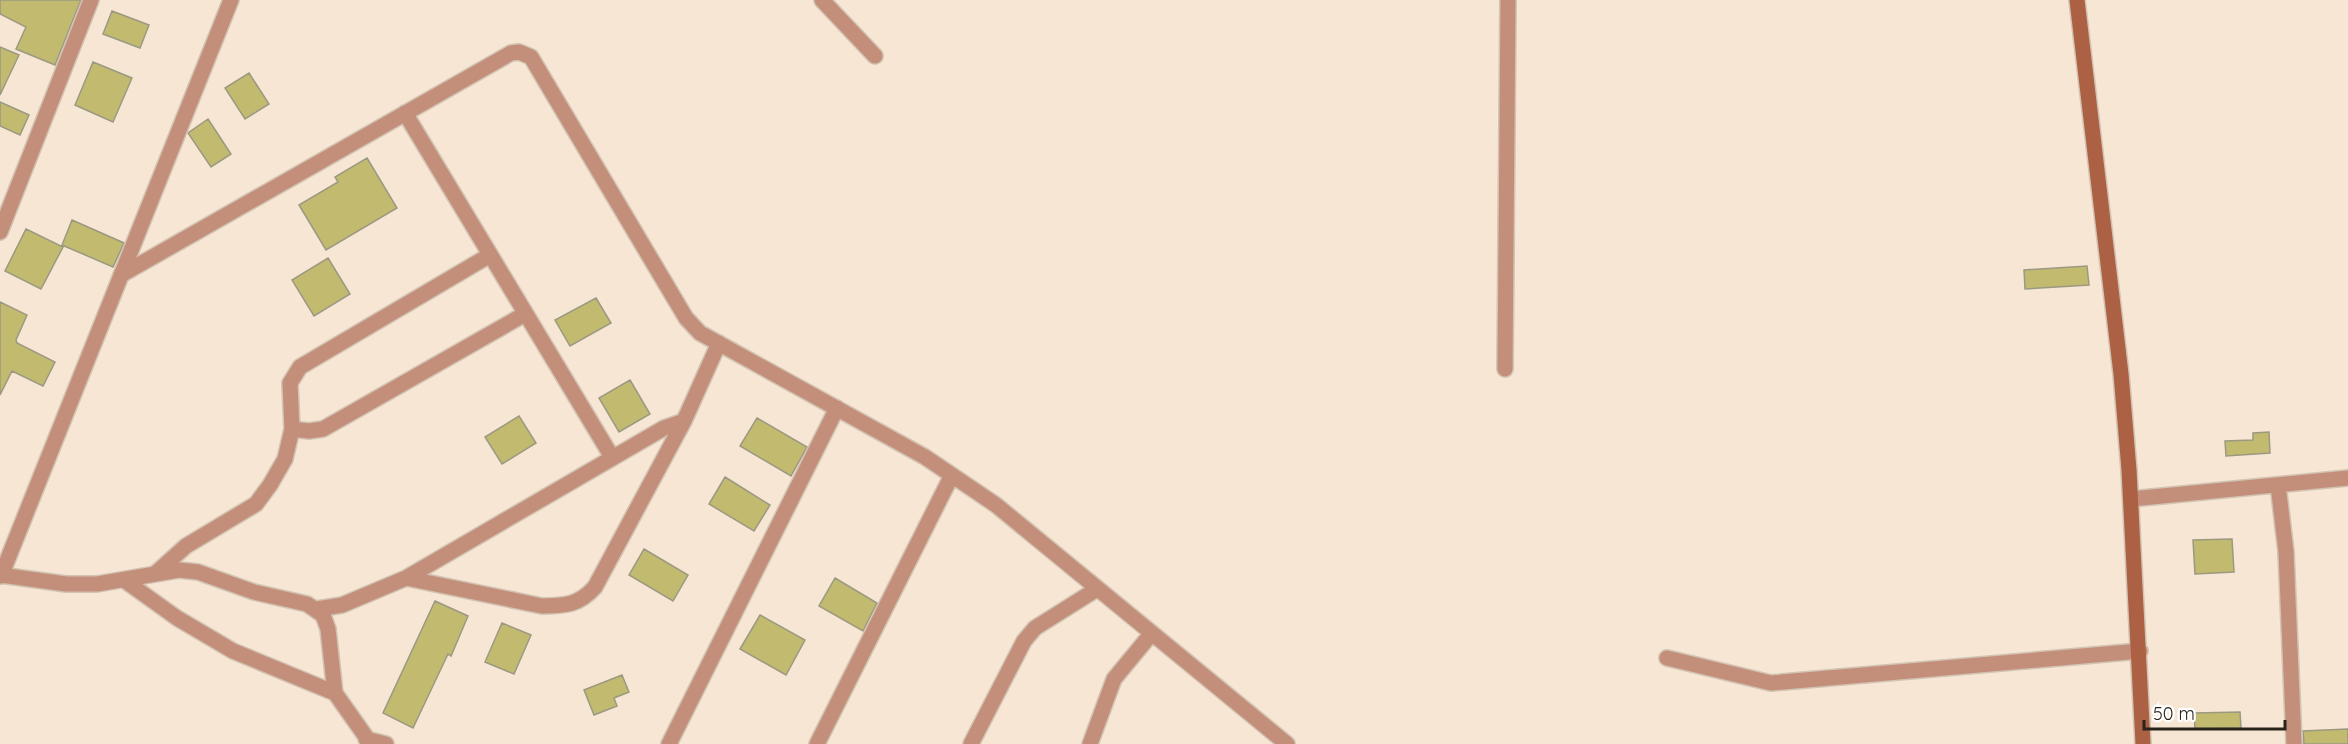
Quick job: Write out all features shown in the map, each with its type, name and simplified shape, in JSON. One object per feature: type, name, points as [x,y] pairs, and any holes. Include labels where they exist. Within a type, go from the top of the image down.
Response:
[{"type":"street","points":[[0,232],[91,0]]},
{"type":"street","points":[[231,0],[0,575],[66,584],[124,580],[179,570],[198,572],[254,592],[307,604],[323,615],[328,629],[335,693],[368,741],[386,744]]},
{"type":"street","points":[[822,0],[875,56]]},
{"type":"street","points":[[1505,369],[1508,0]]},
{"type":"street","points":[[2077,0],[2121,374],[2131,499],[2143,744]]},
{"type":"street","points":[[121,275],[511,53],[519,52],[531,57],[686,318],[700,333],[837,408],[952,475],[996,505],[1287,744]]},
{"type":"street","points":[[405,113],[612,458]]},
{"type":"street","points":[[156,573],[186,546],[256,504],[282,465],[292,429],[290,383],[300,368],[490,255]]},
{"type":"street","points":[[292,429],[309,431],[323,429],[525,314]]},
{"type":"street","points":[[406,578],[542,606],[577,603],[595,587],[684,421],[719,343]]},
{"type":"street","points":[[669,744],[837,408]]},
{"type":"street","points":[[317,609],[342,605],[406,578],[664,428],[684,421]]},
{"type":"street","points":[[817,744],[952,475]]},
{"type":"street","points":[[2131,499],[2348,478]]},
{"type":"street","points":[[2278,485],[2286,552],[2294,744]]},
{"type":"street","points":[[124,580],[177,618],[232,651],[335,693]]},
{"type":"street","points":[[971,744],[1024,641],[1035,628],[1097,589]]},
{"type":"street","points":[[1090,744],[1114,679],[1152,633]]},
{"type":"street","points":[[1667,658],[1771,683],[2140,651]]},
{"type":"building","points":[[0,0],[81,0],[55,65],[16,49],[26,27],[0,14]]},
{"type":"building","points":[[112,11],[149,25],[140,48],[103,34]]},
{"type":"building","points":[[0,47],[19,55],[0,95]]},
{"type":"building","points":[[93,62],[132,78],[113,122],[75,105]]},
{"type":"building","points":[[249,73],[269,104],[245,119],[225,88]]},
{"type":"building","points":[[0,102],[29,115],[20,135],[0,126]]},
{"type":"building","points":[[208,119],[231,154],[211,167],[188,133]]},
{"type":"building","points":[[367,158],[397,208],[326,250],[299,205],[338,182],[335,177]]},
{"type":"building","points":[[72,220],[124,243],[113,267],[62,245]]},
{"type":"building","points":[[26,229],[63,247],[41,289],[5,271]]},
{"type":"building","points":[[328,258],[350,294],[314,316],[292,280]]},
{"type":"building","points":[[2087,266],[2089,285],[2025,289],[2024,270]]},
{"type":"building","points":[[596,298],[611,323],[570,346],[555,320]]},
{"type":"building","points":[[0,302],[27,315],[16,340],[17,343],[55,362],[43,386],[12,371],[0,395]]},
{"type":"building","points":[[630,380],[650,414],[619,432],[599,398]]},
{"type":"building","points":[[519,416],[536,443],[502,464],[485,437]]},
{"type":"building","points":[[757,418],[807,447],[791,476],[740,446]]},
{"type":"building","points":[[2269,432],[2270,453],[2226,456],[2225,441],[2253,440],[2253,433]]},
{"type":"building","points":[[725,477],[770,505],[754,531],[709,504]]},
{"type":"building","points":[[2232,539],[2234,572],[2195,574],[2193,540]]},
{"type":"building","points":[[644,549],[688,575],[673,601],[629,575]]},
{"type":"building","points":[[835,578],[877,603],[863,631],[819,606]]},
{"type":"building","points":[[435,601],[468,616],[451,656],[448,654],[413,728],[383,713]]},
{"type":"building","points":[[760,615],[805,640],[786,675],[740,649]]},
{"type":"building","points":[[502,623],[531,635],[514,674],[485,662]]},
{"type":"building","points":[[622,675],[629,692],[614,698],[617,706],[594,715],[584,690]]},
{"type":"building","points":[[2240,712],[2241,728],[2195,729],[2194,713]]},
{"type":"building","points":[[2348,729],[2348,744],[2304,744],[2303,731]]}]
